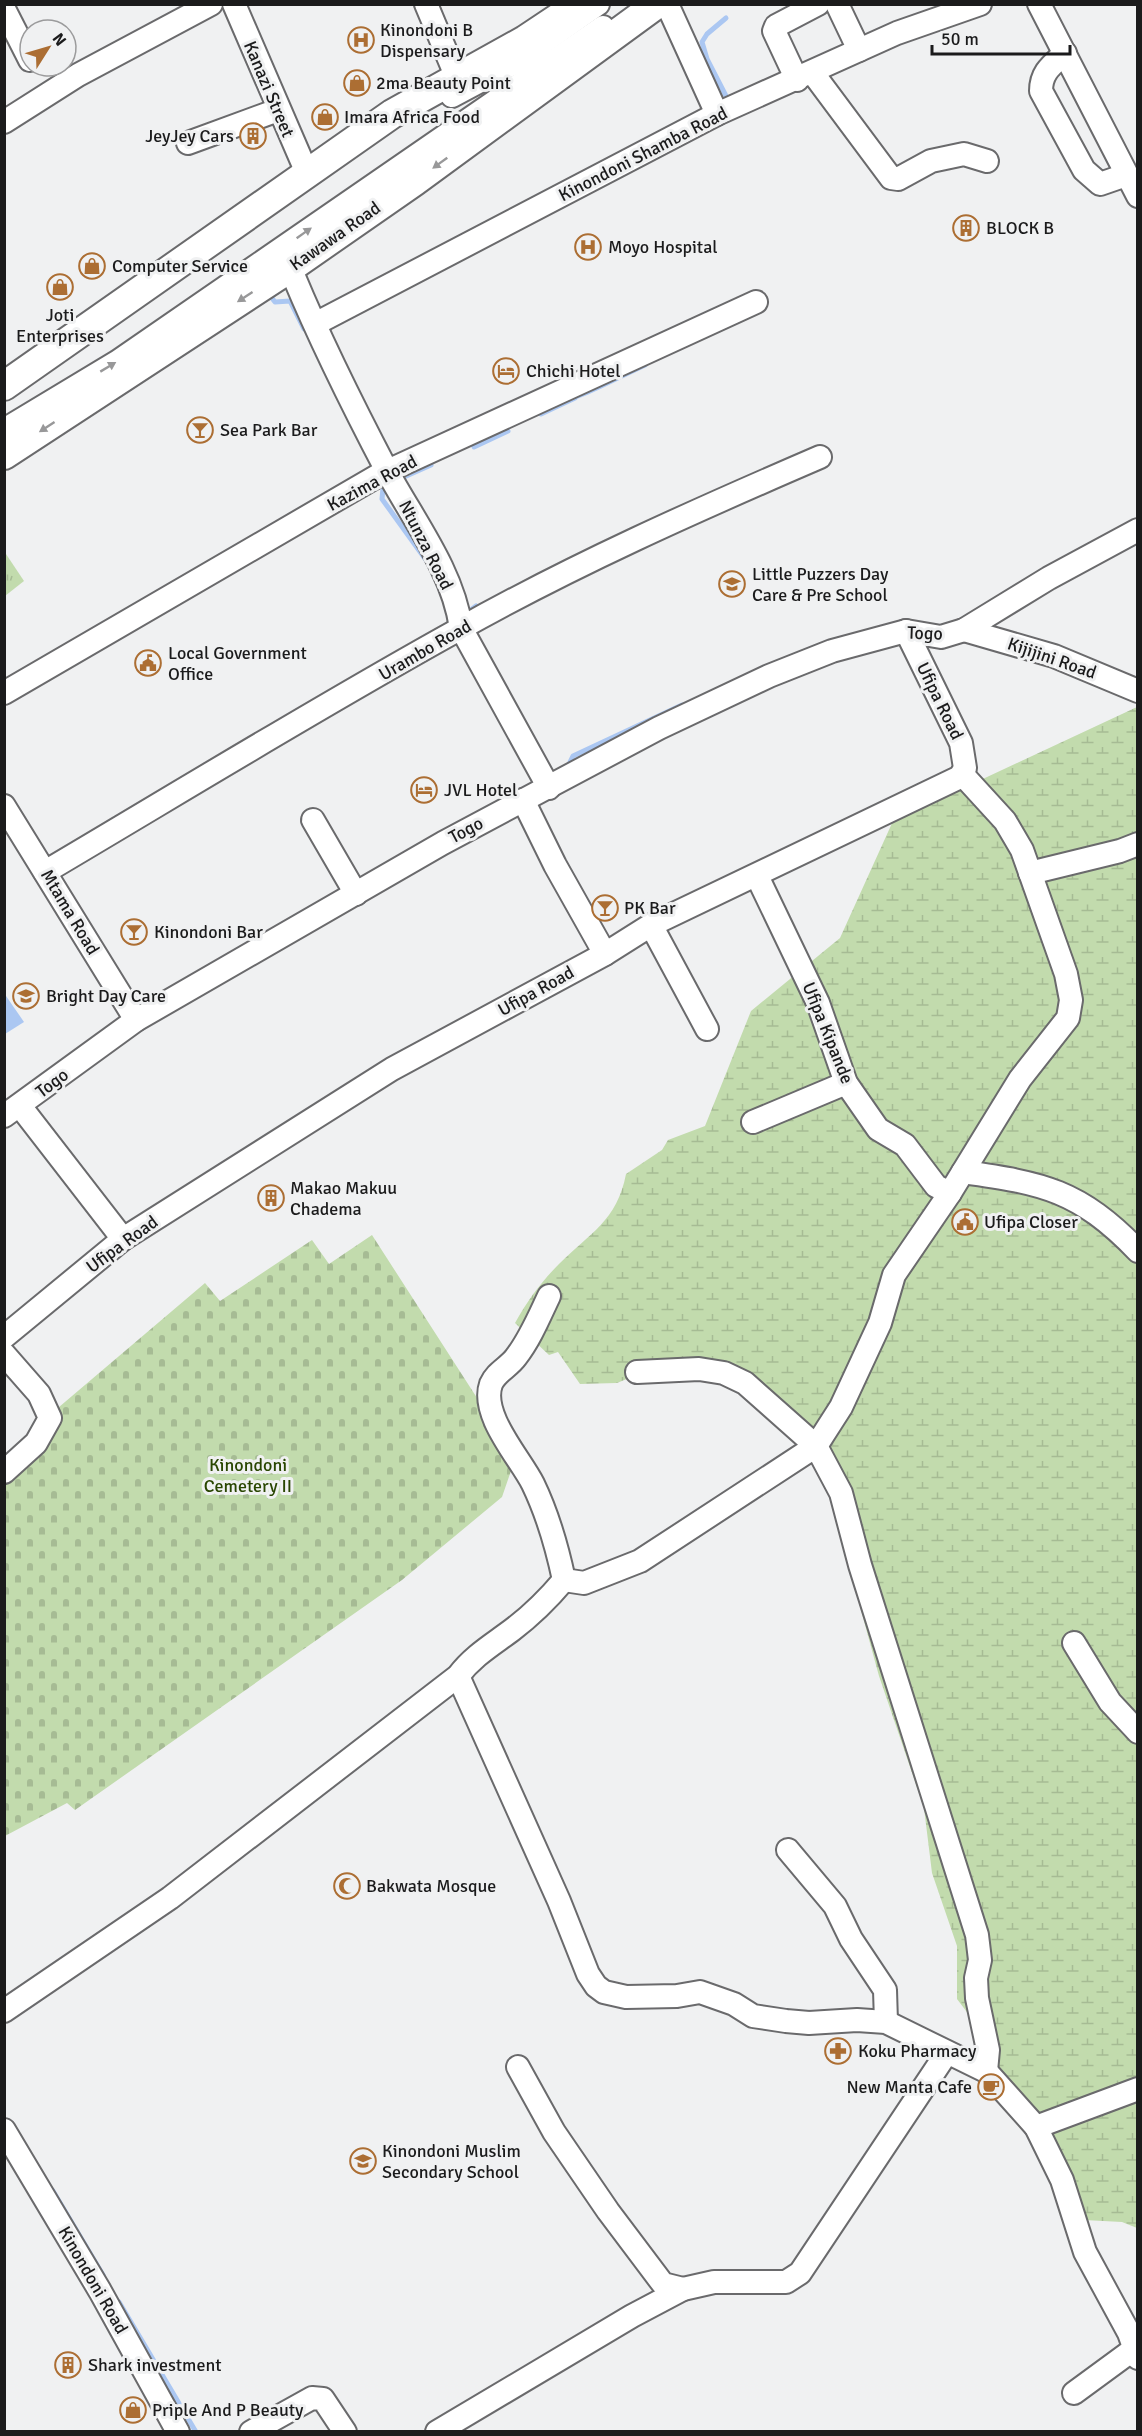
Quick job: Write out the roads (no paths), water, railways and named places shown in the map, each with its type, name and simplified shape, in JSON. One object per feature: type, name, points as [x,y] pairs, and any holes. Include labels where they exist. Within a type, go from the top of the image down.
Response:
[{"type":"main road","points":[[4,386],[392,114],[525,40],[579,4]]},
{"type":"main road","name":"Kawawa Road","points":[[4,455],[287,270],[415,181],[657,4]]},
{"type":"street","points":[[4,122],[47,92],[211,4]]},
{"type":"street","name":"Kanazi Street","points":[[234,4],[278,111],[307,173]]},
{"type":"street","points":[[426,4],[457,78]]},
{"type":"street","points":[[4,401],[84,338],[314,179],[378,138],[514,63],[598,4]]},
{"type":"street","name":"Kawawa Road","points":[[4,430],[117,362],[636,4]]},
{"type":"street","points":[[667,4],[717,114]]},
{"type":"street","points":[[818,4],[776,26],[774,31],[804,76],[891,178],[898,179],[931,161],[964,154],[987,161]]},
{"type":"street","points":[[837,4],[859,50]]},
{"type":"street","name":"Kinondoni Shamba Road","points":[[315,324],[717,114],[897,33],[980,4]]},
{"type":"street","points":[[1039,4],[1137,196]]},
{"type":"street","points":[[4,9],[18,36]]},
{"type":"street","points":[[1065,53],[1047,69],[1041,80],[1041,91],[1084,170],[1091,177],[1100,184],[1126,175]]},
{"type":"street","points":[[39,78],[47,92]]},
{"type":"street","points":[[188,143],[278,111]]},
{"type":"street","name":"Ntunza Road","points":[[287,270],[294,276],[315,324],[388,472],[435,554],[457,610],[461,628],[549,788]]},
{"type":"street","name":"Kazima Road","points":[[4,693],[388,472],[756,302]]},
{"type":"street","name":"Urambo Road","points":[[45,872],[461,628],[587,563],[820,457]]},
{"type":"street","points":[[964,630],[1049,578],[1137,530]]},
{"type":"street","name":"Togo","points":[[12,1111],[136,1020],[524,800],[659,728],[777,672],[832,651],[906,631],[941,637],[964,630]]},
{"type":"street","name":"Kijijini Road","points":[[964,630],[1054,656],[1137,691]]},
{"type":"street","name":"Ufipa Road","points":[[4,1337],[123,1239],[392,1070],[605,954],[651,925],[757,876],[962,774],[965,759],[961,743],[906,631]]},
{"type":"street","points":[[564,1580],[584,1583],[640,1561],[816,1446],[841,1407],[856,1376],[880,1323],[894,1275],[950,1193],[1020,1079],[1068,1018],[1071,1000],[1066,974],[1030,873],[1005,821],[962,774]]},
{"type":"street","points":[[524,800],[555,865],[605,954]]},
{"type":"street","name":"Mtama Road","points":[[4,806],[136,1020]]},
{"type":"street","points":[[313,820],[356,894]]},
{"type":"street","points":[[1030,873],[1120,851],[1137,844]]},
{"type":"street","name":"Ufipa Kipande","points":[[757,876],[818,1003],[846,1083],[878,1129],[905,1145],[936,1186],[950,1193]]},
{"type":"street","points":[[651,925],[707,1029]]},
{"type":"street","points":[[753,1122],[846,1083]]},
{"type":"street","points":[[12,1111],[123,1239]]},
{"type":"street","points":[[963,1172],[1002,1176],[1055,1190],[1102,1218],[1137,1251]]},
{"type":"street","points":[[549,1296],[515,1359],[500,1372],[491,1384],[489,1401],[506,1442],[532,1483],[556,1541],[564,1580]]},
{"type":"street","points":[[4,1354],[39,1394],[50,1418],[36,1443],[4,1472]]},
{"type":"street","points":[[637,1372],[699,1368],[724,1373],[745,1383],[816,1446],[840,1493],[860,1565],[977,1935],[980,1960],[976,1978],[977,1998],[988,2050],[986,2071]]},
{"type":"street","points":[[4,2011],[170,1898],[458,1676],[471,1659],[514,1629],[545,1602],[564,1580]]},
{"type":"street","points":[[1074,1642],[1110,1702],[1137,1732]]},
{"type":"street","points":[[458,1676],[559,1901],[588,1974],[596,1986],[604,1992],[626,1997],[676,1996],[700,1992],[734,2004],[753,2016],[786,2021],[886,2022],[903,2028],[946,2054],[986,2071],[1036,2127],[1062,2180],[1085,2252],[1113,2300],[1136,2354],[1074,2393]]},
{"type":"street","points":[[788,1850],[835,1906],[851,1939],[885,1990],[886,2022]]},
{"type":"street","points":[[436,2432],[632,2316],[683,2289],[714,2282],[786,2283],[800,2273],[946,2054]]},
{"type":"street","points":[[518,2067],[555,2132],[608,2211],[663,2284],[683,2289]]},
{"type":"street","points":[[1036,2127],[1137,2089]]},
{"type":"street","name":"Kinondoni Road","points":[[4,2130],[100,2291],[178,2432]]},
{"type":"street","points":[[251,2432],[312,2398],[319,2397],[323,2399],[345,2432]]},
{"type":"water","points":[[4,993],[24,1022],[5,1034],[4,1034]]},
{"type":"waterway","points":[[726,18],[707,34],[702,42],[707,59],[726,96]]},
{"type":"waterway","points":[[268,293],[275,302],[290,301],[304,329]]},
{"type":"waterway","points":[[603,385],[645,365]]},
{"type":"waterway","points":[[590,391],[601,386]]},
{"type":"waterway","points":[[578,396],[588,392]]},
{"type":"waterway","points":[[541,414],[575,398]]},
{"type":"waterway","points":[[474,447],[508,431]]},
{"type":"waterway","points":[[404,477],[431,465]]},
{"type":"waterway","points":[[383,488],[382,499],[426,560]]},
{"type":"waterway","points":[[472,609],[476,606]]},
{"type":"waterway","points":[[570,762],[573,756],[682,705]]},
{"type":"waterway","points":[[53,2191],[103,2275]]},
{"type":"waterway","points":[[119,2302],[196,2432]]},
{"type":"place","name":"Kinondoni B Dispensary","points":[[361,40]]},
{"type":"place","name":"2ma Beauty Point","points":[[357,83]]},
{"type":"place","name":"Imara Africa Food","points":[[325,117]]},
{"type":"place","name":"JeyJey Cars","points":[[253,136]]},
{"type":"place","name":"BLOCK B","points":[[966,228]]},
{"type":"place","name":"Moyo Hospital","points":[[588,247]]},
{"type":"place","name":"Computer Service","points":[[92,266]]},
{"type":"place","name":"Joti Enterprises","points":[[60,287]]},
{"type":"place","name":"Chichi Hotel","points":[[506,371]]},
{"type":"place","name":"Sea Park Bar","points":[[200,430]]},
{"type":"place","name":"Little Puzzers Day Care & Pre School","points":[[732,584]]},
{"type":"place","name":"Local Government Office","points":[[148,663]]},
{"type":"place","name":"JVL Hotel","points":[[424,790]]},
{"type":"place","name":"PK Bar","points":[[605,908]]},
{"type":"place","name":"Kinondoni Bar","points":[[134,932]]},
{"type":"place","name":"Bright Day Care","points":[[26,996]]},
{"type":"place","name":"Makao Makuu Chadema","points":[[271,1198]]},
{"type":"place","name":"Ufipa Closer","points":[[965,1222]]},
{"type":"place","name":"Bakwata Mosque","points":[[347,1886]]},
{"type":"place","name":"Koku Pharmacy","points":[[838,2051]]},
{"type":"place","name":"New Manta Cafe","points":[[991,2087]]},
{"type":"place","name":"Kinondoni Muslim Secondary School","points":[[363,2161]]},
{"type":"place","name":"Shark investment","points":[[68,2365]]},
{"type":"place","name":"Priple And P Beauty","points":[[133,2410]]},
{"type":"park label","name":"Kinondoni Cemetery II","points":[[248,1475]]}]
